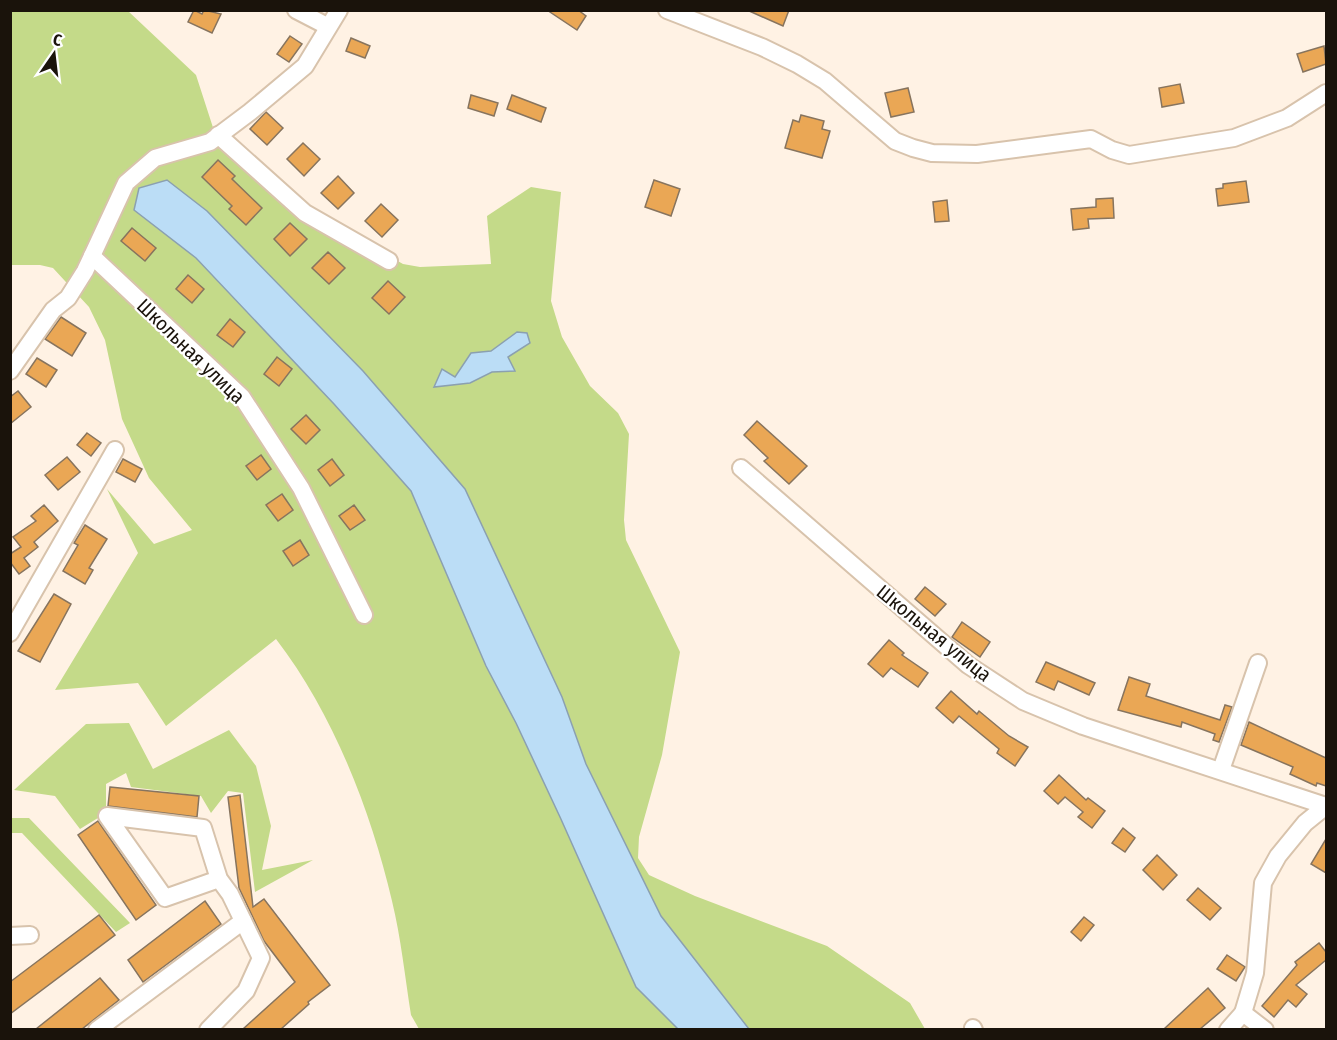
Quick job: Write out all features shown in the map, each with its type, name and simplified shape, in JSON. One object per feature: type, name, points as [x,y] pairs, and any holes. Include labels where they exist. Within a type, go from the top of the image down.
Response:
[{"type":"street","points":[[296,10],[327,26]]},
{"type":"street","points":[[10,371],[53,310],[68,298],[92,256],[126,183],[155,158],[210,142],[305,66],[327,26],[339,10]]},
{"type":"street","points":[[667,10],[762,47],[797,64],[825,81],[895,141],[932,153],[977,154],[1091,139],[1112,150],[1129,154],[1234,138],[1287,118],[1326,93]]},
{"type":"street","points":[[218,135],[305,213],[389,261]]},
{"type":"street","name":"Школьная улица","points":[[92,256],[242,397],[301,488],[364,615]]},
{"type":"street","points":[[10,633],[115,450]]},
{"type":"street","name":"Школьная улица","points":[[741,468],[968,665],[1023,700],[1083,726],[1326,806]]},
{"type":"street","points":[[1221,770],[1258,663]]},
{"type":"street","points":[[1228,1029],[1243,1013],[1255,973],[1263,884],[1278,856],[1305,823],[1326,806]]},
{"type":"street","points":[[208,1029],[246,992],[261,958],[219,879],[203,828],[107,816],[165,898],[219,879]]},
{"type":"street","points":[[97,1029],[243,921]]},
{"type":"street","points":[[10,936],[30,935]]},
{"type":"street","points":[[1243,1013],[1265,1029]]},
{"type":"green space","points":[[10,11],[128,11],[196,75],[218,143],[336,226],[403,264],[420,267],[491,264],[487,216],[531,187],[561,192],[551,301],[562,337],[590,386],[618,413],[629,434],[624,520],[626,540],[680,652],[662,755],[639,837],[638,858],[649,875],[695,896],[827,946],[910,1003],[925,1029],[419,1029],[411,1015],[392,901],[361,798],[348,764],[315,698],[276,639],[166,726],[138,683],[55,690],[138,553],[107,489],[154,544],[192,530],[149,478],[122,419],[105,340],[89,307],[53,268],[40,265],[11,265]]},
{"type":"green space","points":[[129,723],[153,769],[229,730],[256,766],[271,826],[262,870],[313,860],[255,892],[243,793],[228,791],[211,813],[201,796],[131,787],[126,773],[106,784],[106,813],[80,829],[55,796],[14,790],[86,724]]},
{"type":"green space","points":[[11,818],[29,818],[130,923],[116,932],[22,833],[11,833]]},
{"type":"water","points":[[167,180],[207,211],[363,371],[465,489],[562,697],[586,764],[661,916],[749,1029],[678,1029],[636,987],[560,817],[516,723],[486,666],[411,491],[334,404],[196,258],[134,210],[139,188]]},
{"type":"water","points":[[517,332],[527,333],[530,343],[508,357],[515,371],[492,372],[470,383],[434,387],[442,369],[455,377],[471,353],[491,351]]},
{"type":"building","points":[[194,10],[202,14],[204,10],[221,14],[212,33],[188,22]]},
{"type":"building","points":[[547,10],[578,10],[586,16],[577,30]]},
{"type":"building","points":[[747,10],[789,10],[783,26]]},
{"type":"building","points":[[290,36],[302,44],[289,62],[277,54]]},
{"type":"building","points":[[351,38],[370,46],[365,58],[346,51]]},
{"type":"building","points":[[1324,46],[1326,64],[1303,72],[1297,54]]},
{"type":"building","points":[[1180,84],[1184,103],[1162,107],[1159,88]]},
{"type":"building","points":[[908,88],[914,112],[891,117],[885,93]]},
{"type":"building","points":[[471,95],[498,103],[494,116],[468,108]]},
{"type":"building","points":[[512,95],[546,108],[541,122],[507,109]]},
{"type":"building","points":[[266,112],[283,128],[267,145],[250,129]]},
{"type":"building","points":[[801,115],[824,121],[822,129],[830,131],[822,158],[785,148],[793,120],[799,122]]},
{"type":"building","points":[[303,143],[320,159],[304,176],[287,159]]},
{"type":"building","points":[[218,160],[235,176],[232,179],[262,208],[246,225],[229,209],[232,206],[202,177]]},
{"type":"building","points":[[338,176],[354,193],[338,209],[321,193]]},
{"type":"building","points":[[654,180],[680,189],[671,216],[645,207]]},
{"type":"building","points":[[1246,181],[1249,202],[1218,206],[1216,189],[1223,188],[1223,184]]},
{"type":"building","points":[[1113,198],[1114,218],[1088,219],[1089,228],[1073,230],[1071,209],[1096,207],[1096,199]]},
{"type":"building","points":[[947,200],[949,221],[935,222],[933,202]]},
{"type":"building","points":[[381,204],[398,220],[382,237],[365,221]]},
{"type":"building","points":[[290,223],[307,239],[290,256],[274,239]]},
{"type":"building","points":[[132,228],[156,248],[145,261],[121,241]]},
{"type":"building","points":[[328,252],[345,268],[329,284],[312,268]]},
{"type":"building","points":[[188,275],[204,289],[192,303],[176,289]]},
{"type":"building","points":[[388,281],[405,297],[389,314],[372,298]]},
{"type":"building","points":[[61,317],[86,333],[72,356],[45,339]]},
{"type":"building","points":[[230,319],[245,332],[233,347],[217,335]]},
{"type":"building","points":[[277,357],[292,369],[279,386],[264,374]]},
{"type":"building","points":[[37,358],[57,370],[46,387],[26,374]]},
{"type":"building","points":[[18,391],[31,407],[10,424],[10,397]]},
{"type":"building","points":[[306,415],[320,430],[306,444],[291,429]]},
{"type":"building","points":[[757,421],[807,466],[789,484],[764,461],[768,458],[744,435]]},
{"type":"building","points":[[87,433],[101,443],[91,456],[77,445]]},
{"type":"building","points":[[261,455],[271,469],[257,480],[246,466]]},
{"type":"building","points":[[67,457],[80,472],[58,490],[45,475]]},
{"type":"building","points":[[123,459],[142,469],[135,482],[116,472]]},
{"type":"building","points":[[332,459],[344,475],[330,486],[318,470]]},
{"type":"building","points":[[282,494],[293,510],[278,521],[266,505]]},
{"type":"building","points":[[44,505],[58,521],[34,542],[38,547],[24,558],[30,566],[19,574],[10,562],[10,554],[21,547],[13,537],[36,521],[31,516]]},
{"type":"building","points":[[354,505],[365,520],[350,530],[339,516]]},
{"type":"building","points":[[85,525],[107,539],[89,568],[93,570],[85,584],[63,571],[78,545],[74,543]]},
{"type":"building","points":[[300,540],[309,555],[293,566],[283,551]]},
{"type":"building","points":[[925,587],[946,604],[935,616],[915,599]]},
{"type":"building","points":[[54,594],[71,604],[40,662],[18,651]]},
{"type":"building","points":[[962,622],[990,642],[980,657],[952,637]]},
{"type":"building","points":[[889,640],[904,653],[902,655],[928,673],[918,687],[891,668],[883,677],[868,664]]},
{"type":"building","points":[[1046,662],[1095,683],[1089,695],[1058,681],[1054,690],[1036,682]]},
{"type":"building","points":[[1129,677],[1150,684],[1146,696],[1220,720],[1225,705],[1232,707],[1219,742],[1213,740],[1215,734],[1182,722],[1181,727],[1118,710]]},
{"type":"building","points":[[951,691],[977,714],[979,711],[1009,736],[1028,747],[1015,766],[997,753],[999,749],[959,716],[953,723],[936,708]]},
{"type":"building","points":[[1249,722],[1326,758],[1326,786],[1317,783],[1316,786],[1290,774],[1293,767],[1241,745]]},
{"type":"building","points":[[1059,775],[1086,800],[1088,798],[1105,811],[1092,828],[1078,817],[1083,812],[1065,797],[1058,804],[1044,791]]},
{"type":"building","points":[[110,787],[199,796],[197,817],[108,806]]},
{"type":"building","points":[[240,795],[253,907],[264,899],[330,985],[308,1002],[309,1004],[281,1029],[243,1029],[295,982],[264,941],[239,888],[228,797]]},
{"type":"building","points":[[98,821],[156,905],[136,920],[78,835]]},
{"type":"building","points":[[1123,828],[1135,838],[1125,852],[1112,843]]},
{"type":"building","points":[[1326,839],[1326,873],[1311,864]]},
{"type":"building","points":[[1157,855],[1177,875],[1163,890],[1143,870]]},
{"type":"building","points":[[1198,888],[1221,908],[1210,920],[1187,900]]},
{"type":"building","points":[[205,901],[221,924],[143,982],[128,960]]},
{"type":"building","points":[[99,915],[115,935],[10,1014],[10,982]]},
{"type":"building","points":[[1084,917],[1094,925],[1081,941],[1071,932]]},
{"type":"building","points":[[1319,943],[1326,952],[1326,960],[1296,985],[1307,994],[1296,1007],[1288,1000],[1274,1017],[1262,1006],[1297,965],[1295,962]]},
{"type":"building","points":[[1227,955],[1245,967],[1236,981],[1217,969]]},
{"type":"building","points":[[100,978],[119,1000],[82,1029],[36,1029]]},
{"type":"building","points":[[1208,988],[1225,1008],[1200,1029],[1164,1029]]}]
